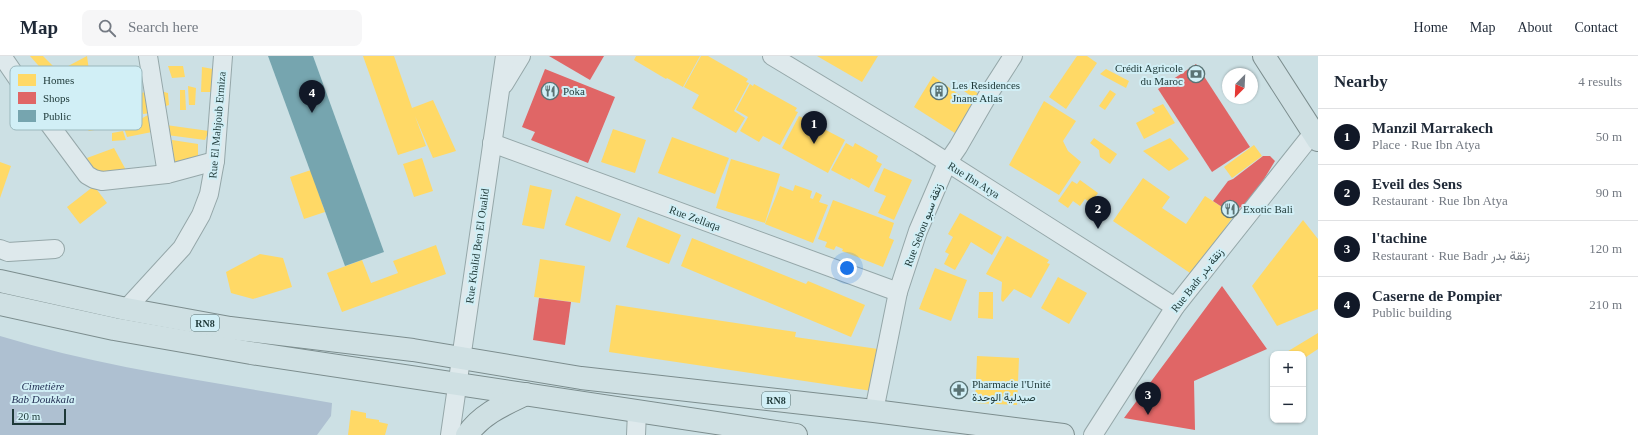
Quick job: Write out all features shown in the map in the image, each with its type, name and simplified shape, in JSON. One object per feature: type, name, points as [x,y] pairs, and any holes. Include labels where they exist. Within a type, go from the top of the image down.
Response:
[{"type":"main road","points":[[1264,56],[1316,137]]},
{"type":"main road","name":"RN8","points":[[0,281],[126,309],[230,328],[413,350],[581,378],[874,411],[1063,435]]},
{"type":"main road","name":"RN8","points":[[0,304],[114,329],[251,353],[796,435]]},
{"type":"main road","points":[[467,435],[472,428],[495,409],[526,394]]},
{"type":"street","points":[[2,56],[10,68]]},
{"type":"street","points":[[148,56],[167,174]]},
{"type":"street","name":"Rue El Mahjoub Ermiza","points":[[126,309],[168,264],[190,235],[201,215],[209,194],[215,161],[223,56]]},
{"type":"street","name":"Rue Khalid Ben El Oualid","points":[[450,435],[505,56]]},
{"type":"street","points":[[501,90],[521,56]]},
{"type":"street","name":"Rue Ibn Atya","points":[[772,56],[920,145],[1175,307]]},
{"type":"street","name":"Rue Sebou زنقة سبو","points":[[874,411],[898,292],[918,230],[947,163],[958,148],[988,95],[1013,56]]},
{"type":"street","points":[[54,130],[87,175],[102,181],[167,174],[215,161]]},
{"type":"street","name":"Rue Badr زنقة بدر","points":[[1093,435],[1175,307],[1316,137]]},
{"type":"street","name":"Rue Zellaqa","points":[[492,143],[898,292]]},
{"type":"street","points":[[0,248],[8,252],[56,249]]},
{"type":"street","points":[[636,435],[637,412]]},
{"type":"green space","name":"Cimetière Bab Doukkala","points":[[0,336],[82,358],[207,382],[332,403],[331,416],[317,435],[0,435]]},
{"type":"building: Homes","points":[[30,56],[43,56],[53,66],[39,66]]},
{"type":"building: Homes","points":[[87,56],[88,66],[68,66]]},
{"type":"building: Homes","points":[[363,56],[394,56],[412,108],[433,100],[456,151],[433,158],[415,116],[426,146],[398,155]]},
{"type":"building: Homes","points":[[636,56],[700,56],[683,87],[634,60]]},
{"type":"building: Homes","points":[[701,56],[708,56],[748,79],[746,82],[749,83],[734,111],[745,118],[736,133],[692,108],[699,95],[684,87]]},
{"type":"building: Homes","points":[[817,56],[878,56],[862,82]]},
{"type":"building: Homes","points":[[1077,56],[1087,56],[1097,63],[1066,109],[1049,97]]},
{"type":"building: Homes","points":[[168,66],[183,66],[185,77],[172,78]]},
{"type":"building: Homes","points":[[202,67],[213,69],[211,92],[201,92]]},
{"type":"building: Homes","points":[[1106,69],[1129,81],[1126,88],[1100,74]]},
{"type":"building: Homes","name":"Les Residences Jnane Atlas","points":[[933,76],[975,106],[958,135],[914,107]]},
{"type":"building: Homes","points":[[750,84],[753,86],[754,84],[797,108],[795,111],[798,112],[780,145],[763,136],[759,142],[740,131],[748,117],[736,110]]},
{"type":"building: Homes","points":[[188,86],[196,88],[195,105],[189,105]]},
{"type":"building: Homes","points":[[967,86],[979,94],[975,99],[964,91]]},
{"type":"building: Homes","points":[[180,90],[185,90],[186,110],[180,110]]},
{"type":"building: Homes","points":[[1110,90],[1116,94],[1105,110],[1099,106]]},
{"type":"building: Homes","points":[[160,91],[168,93],[169,105],[163,107]]},
{"type":"building: Homes","points":[[147,92],[151,113],[143,114],[142,93]]},
{"type":"building: Homes","points":[[1044,101],[1076,121],[1063,141],[1068,151],[1081,162],[1059,195],[1009,165]]},
{"type":"building: Homes","points":[[1163,104],[1175,123],[1144,139],[1136,123],[1155,113],[1152,109]]},
{"type":"building: Homes","points":[[148,115],[152,132],[127,137],[125,130],[142,130],[142,118]]},
{"type":"building: Homes","points":[[799,116],[845,140],[828,173],[782,148]]},
{"type":"building: Homes","points":[[166,125],[209,131],[205,140],[167,135]]},
{"type":"building: Homes","points":[[613,129],[646,140],[635,173],[601,162]]},
{"type":"building: Homes","points":[[123,131],[126,140],[112,141],[112,133]]},
{"type":"building: Homes","points":[[672,137],[729,158],[715,194],[658,173]]},
{"type":"building: Homes","points":[[1094,138],[1117,154],[1110,164],[1100,157],[1099,150],[1090,143]]},
{"type":"building: Homes","points":[[1170,138],[1189,159],[1169,171],[1143,151]]},
{"type":"building: Homes","points":[[172,140],[198,144],[198,157],[174,163]]},
{"type":"building: Homes","points":[[846,143],[853,147],[855,143],[878,156],[876,161],[882,164],[869,188],[851,178],[850,180],[831,170]]},
{"type":"building: Homes","points":[[1254,145],[1262,156],[1232,178],[1224,167]]},
{"type":"building: Homes","points":[[114,148],[127,172],[99,176],[87,158]]},
{"type":"building: Homes","points":[[422,158],[433,191],[414,197],[403,164]]},
{"type":"building: Homes","points":[[731,159],[780,174],[765,223],[716,208]]},
{"type":"building: Homes","points":[[0,162],[11,166],[0,198]]},
{"type":"building: Homes","points":[[884,168],[912,180],[894,220],[878,213],[886,196],[874,191]]},
{"type":"building: Homes","points":[[311,170],[325,212],[304,219],[290,177]]},
{"type":"building: Homes","points":[[1143,178],[1170,197],[1162,208],[1186,224],[1205,196],[1234,215],[1193,275],[1113,221]]},
{"type":"building: Homes","points":[[1080,180],[1098,193],[1091,203],[1085,199],[1080,206],[1073,201],[1068,208],[1058,201],[1072,181],[1077,184]]},
{"type":"building: Homes","points":[[530,185],[552,190],[544,229],[522,225]]},
{"type":"building: Homes","points":[[795,185],[812,191],[810,198],[813,199],[816,192],[822,195],[819,202],[828,205],[813,243],[765,224],[780,186],[793,191]]},
{"type":"building: Homes","points":[[94,186],[107,203],[80,224],[67,207]]},
{"type":"building: Homes","points":[[576,196],[621,214],[610,242],[565,225]]},
{"type":"building: Homes","points":[[833,200],[894,223],[889,238],[894,240],[883,267],[842,251],[843,249],[836,246],[834,250],[825,247],[827,242],[818,239]]},
{"type":"building: Homes","points":[[960,213],[1002,237],[992,255],[971,242],[955,270],[944,264],[949,254],[945,252],[953,237],[948,234]]},
{"type":"building: Homes","points":[[638,217],[681,235],[669,264],[626,247]]},
{"type":"building: Homes","points":[[1303,220],[1318,239],[1318,309],[1277,326],[1252,286]]},
{"type":"building: Homes","points":[[1007,236],[1049,260],[1047,263],[1050,264],[1031,298],[1014,289],[1003,302],[1001,300],[1002,282],[986,274]]},
{"type":"building: Homes","points":[[692,238],[806,284],[808,281],[865,305],[851,337],[681,266]]},
{"type":"building: Homes","points":[[436,245],[446,274],[342,312],[327,273],[362,260],[371,283],[398,273],[393,261]]},
{"type":"building: Homes","points":[[260,254],[283,258],[292,287],[253,299],[231,293],[226,272]]},
{"type":"building: Homes","points":[[540,259],[585,266],[580,303],[534,297]]},
{"type":"building: Homes","points":[[935,268],[967,280],[951,321],[919,309]]},
{"type":"building: Homes","points":[[1058,277],[1087,293],[1069,324],[1041,308]]},
{"type":"building: Homes","points":[[979,292],[993,292],[993,319],[978,318]]},
{"type":"building: Homes","points":[[616,305],[796,332],[795,337],[878,349],[872,391],[609,352]]},
{"type":"building: Homes","points":[[1318,333],[1318,349],[1306,357],[1306,351],[1288,351]]},
{"type":"building: Homes","points":[[977,356],[1019,358],[1017,405],[975,403]]},
{"type":"building: Homes","points":[[351,410],[366,413],[366,418],[379,420],[379,422],[388,424],[385,435],[348,435]]},
{"type":"building: Shops","points":[[549,56],[604,56],[590,80]]},
{"type":"building: Shops","points":[[1196,64],[1250,147],[1212,172],[1158,89]]},
{"type":"building: Shops","points":[[545,69],[615,97],[588,163],[531,140],[535,132],[522,127]]},
{"type":"building: Shops","points":[[1263,156],[1270,156],[1275,161],[1245,210],[1240,207],[1234,215],[1213,201],[1228,181],[1233,179]]},
{"type":"building: Shops","points":[[1222,286],[1267,349],[1194,381],[1195,430],[1124,418]]},
{"type":"building: Shops","points":[[539,298],[571,302],[565,345],[533,340]]},
{"type":"building: Public","points":[[268,56],[313,56],[384,252],[345,266]]},
{"type":"place","name":"Crédit Agricole du Maroc","points":[[1196,74]]},
{"type":"place","name":"Poka","points":[[550,91]]},
{"type":"place","name":"Les Residences Jnane Atlas","points":[[939,91]]},
{"type":"place","name":"Caserne de Pompier","points":[[312,113]]},
{"type":"place","name":"Manzil Marrakech","points":[[814,144]]},
{"type":"place","name":"Exotic Bali","points":[[1230,209]]},
{"type":"place","name":"Eveil des Sens","points":[[1098,229]]},
{"type":"place","name":"Pharmacie l'Unité صيدلية الوحدة","points":[[959,390]]},
{"type":"place","name":"l'tachine","points":[[1148,415]]}]
